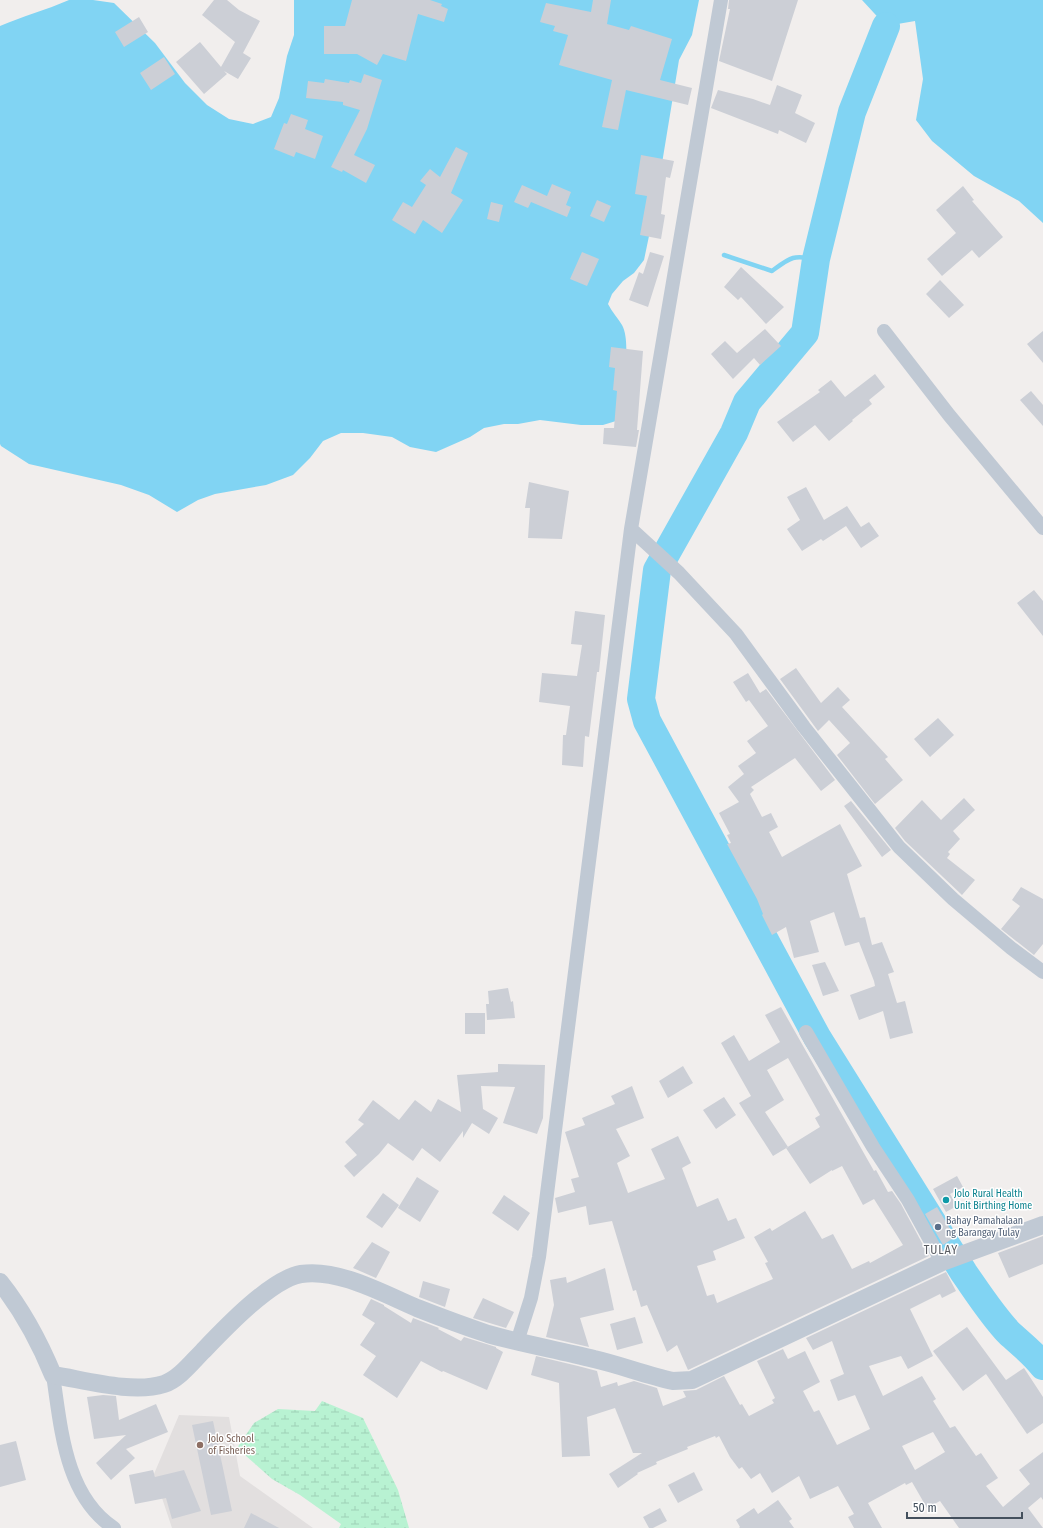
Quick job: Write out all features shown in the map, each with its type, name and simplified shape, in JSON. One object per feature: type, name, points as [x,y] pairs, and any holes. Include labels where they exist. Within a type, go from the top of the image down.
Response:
[{"type":"street","points":[[517,1342],[531,1298],[539,1257],[631,529],[721,0]]},
{"type":"street","points":[[884,331],[949,415],[1043,528]]},
{"type":"street","points":[[631,529],[679,573],[720,615],[754,655],[804,727],[900,847],[952,898],[1011,948],[1043,972]]},
{"type":"street","points":[[806,1032],[873,1147],[908,1200],[951,1259]]},
{"type":"street","points":[[53,1375],[129,1387],[150,1387],[165,1384],[180,1374],[220,1333],[272,1287],[292,1276],[304,1274],[330,1276],[354,1281],[452,1321],[517,1342],[595,1359],[673,1381],[692,1380],[951,1259],[1043,1225]]},
{"type":"street","points":[[0,1282],[28,1321],[40,1344],[53,1375],[67,1454],[77,1485],[85,1501],[94,1513],[114,1528]]},
{"type":"shaded area","name":"Jolo School of Fisheries","points":[[179,1415],[229,1417],[240,1476],[313,1528],[172,1528],[154,1474]]},
{"type":"green space","points":[[322,1401],[363,1418],[398,1490],[409,1528],[339,1528],[341,1524],[300,1495],[272,1479],[237,1448],[254,1423],[278,1409],[315,1411]]},
{"type":"water","points":[[69,0],[93,0],[114,3],[155,43],[185,83],[207,105],[229,119],[253,124],[271,117],[279,98],[287,56],[294,35],[294,0],[699,0],[692,35],[679,60],[654,212],[644,260],[634,273],[623,281],[612,294],[608,304],[622,325],[626,345],[625,372],[616,421],[603,425],[581,425],[540,420],[518,424],[504,424],[484,428],[470,437],[436,452],[410,447],[392,437],[363,433],[341,433],[323,441],[310,458],[293,475],[266,485],[215,494],[198,500],[177,512],[149,495],[121,485],[29,464],[1,446],[0,26]]},
{"type":"water","points":[[862,0],[1043,0],[1043,223],[1019,201],[974,176],[932,141],[916,120],[923,79],[915,21],[886,26]]},
{"type":"building","points":[[214,0],[227,0],[239,10],[260,21],[243,53],[251,58],[238,79],[224,71],[227,74],[204,94],[176,62],[200,42],[221,67],[235,42],[202,15]]},
{"type":"building","points":[[352,0],[430,0],[442,4],[441,6],[448,9],[444,22],[418,14],[406,61],[383,54],[377,65],[357,54],[324,54],[324,26],[345,26]]},
{"type":"building","points":[[593,0],[611,0],[607,24],[629,30],[631,26],[672,39],[660,80],[692,88],[688,105],[626,90],[618,130],[602,127],[612,80],[559,65],[568,35],[553,31],[555,26],[540,22],[546,3],[591,12]]},
{"type":"building","points":[[729,0],[798,0],[772,81],[719,61],[730,9],[728,9]]},
{"type":"building","points":[[139,17],[148,32],[124,47],[115,32]]},
{"type":"building","points":[[164,57],[175,74],[151,90],[140,73]]},
{"type":"building","points":[[364,74],[382,80],[367,129],[354,155],[375,165],[366,183],[343,170],[342,172],[331,167],[360,110],[343,105],[343,102],[306,98],[308,81],[324,83],[325,79],[349,83],[350,80],[361,83]]},
{"type":"building","points":[[777,85],[802,95],[795,113],[815,123],[806,143],[779,130],[778,134],[711,108],[718,90],[770,105]]},
{"type":"building","points":[[291,114],[308,120],[305,129],[323,136],[315,159],[296,152],[294,157],[274,149],[284,123],[287,124]]},
{"type":"building","points":[[456,147],[468,153],[451,193],[463,200],[442,233],[423,220],[415,234],[392,220],[403,202],[412,207],[426,185],[420,181],[430,169],[440,177]]},
{"type":"building","points":[[641,155],[674,161],[670,178],[666,177],[661,214],[665,215],[661,239],[640,235],[647,196],[635,194]]},
{"type":"building","points":[[552,184],[571,192],[566,205],[571,207],[567,217],[531,202],[528,208],[514,202],[522,185],[547,196]]},
{"type":"building","points":[[963,186],[974,200],[972,201],[1003,237],[979,258],[972,250],[942,276],[927,259],[956,233],[936,210]]},
{"type":"building","points":[[597,200],[611,206],[604,222],[590,216]]},
{"type":"building","points":[[491,202],[503,205],[499,222],[487,219]]},
{"type":"building","points":[[582,252],[599,259],[587,286],[570,279]]},
{"type":"building","points":[[650,252],[664,256],[648,307],[629,300],[639,272],[643,274]]},
{"type":"building","points":[[741,267],[784,307],[766,324],[741,297],[738,300],[724,287]]},
{"type":"building","points":[[940,280],[964,305],[949,318],[926,294]]},
{"type":"building","points":[[765,329],[781,346],[760,365],[754,358],[733,379],[711,354],[725,341],[737,353]]},
{"type":"building","points":[[1043,331],[1043,363],[1027,344]]},
{"type":"building","points":[[611,347],[643,351],[637,430],[639,430],[636,447],[603,444],[604,428],[614,428],[617,391],[613,390],[615,368],[609,367]]},
{"type":"building","points":[[875,374],[885,387],[869,400],[872,404],[829,441],[815,425],[793,442],[777,422],[820,392],[818,390],[831,380],[845,397]]},
{"type":"building","points":[[1031,391],[1043,405],[1043,426],[1020,400]]},
{"type":"building","points":[[529,482],[569,491],[562,539],[528,538],[530,508],[525,508]]},
{"type":"building","points":[[806,487],[824,520],[847,506],[861,527],[869,522],[879,536],[861,548],[846,526],[823,541],[821,539],[802,551],[787,529],[800,520],[787,497]]},
{"type":"building","points":[[1034,590],[1043,601],[1043,636],[1017,603]]},
{"type":"building","points":[[575,611],[605,615],[599,672],[597,672],[589,737],[585,736],[583,767],[562,765],[563,735],[566,735],[570,706],[539,702],[542,673],[577,676],[582,645],[571,644]]},
{"type":"building","points":[[796,668],[821,703],[838,687],[850,700],[842,707],[888,757],[885,759],[903,780],[875,804],[837,755],[850,743],[829,720],[818,731],[780,679]]},
{"type":"building","points":[[748,673],[760,693],[766,689],[835,780],[821,791],[795,758],[751,787],[754,790],[750,794],[762,817],[771,813],[778,827],[769,832],[782,857],[840,824],[862,866],[847,874],[860,918],[865,917],[872,945],[882,942],[894,972],[888,974],[897,1003],[905,1001],[913,1033],[890,1039],[883,1011],[859,1020],[850,995],[875,986],[874,981],[859,942],[845,946],[834,912],[810,921],[819,952],[794,958],[786,927],[772,935],[762,915],[763,914],[757,899],[727,844],[731,843],[727,835],[730,834],[719,813],[739,802],[728,787],[744,774],[738,766],[756,753],[747,741],[768,726],[749,700],[746,702],[733,682]]},
{"type":"building","points":[[938,718],[954,735],[930,757],[914,739]]},
{"type":"building","points":[[964,798],[975,810],[953,831],[960,839],[948,852],[950,854],[947,858],[975,880],[962,895],[905,841],[895,828],[922,800],[941,820]]},
{"type":"building","points":[[851,801],[891,850],[882,857],[844,806]]},
{"type":"building","points":[[1021,887],[1043,899],[1043,944],[1034,955],[1001,929],[1020,906],[1012,900]]},
{"type":"building","points":[[825,962],[839,991],[823,996],[812,965]]},
{"type":"building","points":[[508,988],[511,1002],[513,1001],[515,1018],[487,1020],[486,1004],[489,1004],[488,991]]},
{"type":"building","points":[[781,1007],[874,1171],[876,1170],[888,1192],[892,1191],[901,1204],[929,1256],[688,1370],[677,1345],[667,1352],[647,1305],[641,1307],[636,1290],[633,1291],[612,1221],[589,1225],[586,1206],[558,1213],[555,1198],[575,1192],[571,1179],[579,1177],[565,1132],[585,1125],[582,1118],[615,1104],[611,1096],[632,1086],[644,1118],[616,1129],[630,1156],[617,1163],[628,1193],[665,1179],[651,1149],[678,1136],[691,1163],[682,1168],[697,1207],[718,1198],[728,1221],[736,1218],[745,1238],[713,1251],[716,1260],[697,1266],[707,1296],[714,1294],[717,1303],[773,1279],[765,1263],[768,1262],[754,1237],[770,1228],[772,1231],[805,1211],[822,1239],[833,1234],[852,1269],[869,1261],[870,1263],[903,1245],[874,1199],[863,1205],[842,1166],[832,1170],[810,1184],[786,1148],[773,1156],[739,1103],[751,1096],[721,1043],[734,1035],[749,1061],[780,1042],[765,1015]],"holes":[[[788,1058],[820,1115],[815,1118],[820,1127],[788,1147],[765,1112],[784,1100],[767,1070]]]},
{"type":"building","points":[[465,1013],[485,1013],[485,1034],[465,1034]]},
{"type":"building","points":[[498,1064],[545,1065],[543,1118],[537,1134],[503,1123],[515,1087],[481,1086],[483,1109],[498,1118],[489,1134],[472,1123],[463,1138],[463,1131],[440,1162],[422,1148],[413,1161],[388,1143],[379,1154],[354,1177],[344,1166],[357,1155],[345,1142],[364,1124],[358,1120],[373,1100],[399,1120],[415,1100],[431,1112],[438,1099],[461,1112],[457,1075],[498,1072]]},
{"type":"building","points":[[683,1066],[693,1083],[668,1098],[659,1081]]},
{"type":"building","points":[[724,1097],[736,1115],[716,1129],[703,1110]]},
{"type":"building","name":"Jolo Rural Health Unit Birthing Home","points":[[957,1176],[963,1187],[950,1194],[957,1206],[946,1212],[933,1189]]},
{"type":"building","points":[[417,1177],[439,1191],[420,1222],[398,1208]]},
{"type":"building","points":[[383,1193],[399,1205],[382,1228],[366,1217]]},
{"type":"building","points":[[504,1195],[530,1213],[518,1231],[492,1213]]},
{"type":"building","name":"Bahay Pamahalaan ng Barangay Tulay","points":[[937,1207],[955,1237],[943,1245],[925,1214]]},
{"type":"building","points":[[1043,1236],[1043,1264],[1009,1278],[998,1253]]},
{"type":"building","points":[[372,1242],[390,1252],[376,1278],[353,1268]]},
{"type":"building","points":[[605,1268],[614,1310],[580,1318],[589,1347],[546,1337],[554,1305],[550,1280],[566,1277],[567,1283]]},
{"type":"building","points":[[946,1272],[956,1291],[942,1298],[940,1294],[910,1309],[933,1356],[908,1369],[901,1356],[869,1366],[883,1396],[922,1376],[936,1399],[933,1401],[950,1428],[955,1426],[976,1456],[981,1453],[998,1478],[986,1486],[1003,1507],[1030,1484],[1019,1470],[1043,1452],[1043,1500],[1041,1497],[1028,1508],[1043,1528],[959,1528],[940,1501],[927,1508],[912,1482],[906,1485],[905,1483],[868,1503],[882,1528],[854,1528],[848,1517],[854,1514],[838,1486],[810,1499],[799,1476],[772,1493],[760,1473],[751,1479],[742,1467],[739,1469],[730,1457],[719,1436],[716,1438],[715,1436],[687,1447],[688,1449],[656,1462],[657,1464],[637,1473],[638,1474],[618,1488],[609,1474],[642,1453],[633,1453],[615,1408],[587,1417],[590,1456],[562,1457],[559,1383],[531,1375],[536,1356],[597,1371],[601,1387],[617,1382],[618,1386],[634,1381],[657,1388],[663,1406],[686,1397],[683,1391],[696,1390],[724,1376],[740,1405],[742,1404],[749,1416],[774,1403],[772,1400],[775,1398],[757,1361],[783,1349],[788,1359],[805,1351],[820,1382],[803,1391],[814,1412],[819,1410],[837,1445],[870,1429],[855,1395],[838,1401],[830,1380],[844,1374],[832,1341],[813,1350],[806,1338]],"holes":[[[933,1432],[945,1452],[915,1470],[902,1446]]]},
{"type":"building","points":[[423,1281],[450,1289],[445,1307],[419,1297]]},
{"type":"building","points":[[483,1298],[514,1312],[506,1328],[473,1318]]},
{"type":"building","points":[[371,1299],[384,1305],[411,1323],[413,1318],[439,1328],[438,1329],[461,1341],[464,1337],[496,1347],[503,1352],[487,1390],[443,1371],[442,1372],[421,1361],[397,1398],[363,1375],[376,1356],[360,1345],[375,1323],[362,1315]]},
{"type":"building","points":[[635,1317],[643,1343],[617,1350],[610,1324]]},
{"type":"building","points":[[967,1327],[1006,1380],[1024,1368],[1043,1397],[1043,1423],[1027,1434],[986,1374],[963,1391],[933,1351]]},
{"type":"building","points":[[103,1395],[116,1396],[119,1420],[156,1404],[168,1432],[126,1449],[135,1458],[111,1480],[96,1463],[126,1435],[94,1439],[87,1397]]},
{"type":"building","points":[[213,1421],[232,1511],[211,1515],[192,1425]]},
{"type":"building","points":[[16,1441],[26,1480],[0,1487],[0,1445]]},
{"type":"building","points":[[153,1470],[155,1477],[184,1470],[201,1511],[172,1519],[166,1498],[135,1504],[129,1475]]},
{"type":"building","points":[[694,1472],[703,1490],[678,1503],[668,1485]]},
{"type":"building","points":[[778,1500],[792,1519],[789,1521],[794,1528],[739,1528],[740,1527],[736,1520],[754,1508],[758,1514]]},
{"type":"building","points":[[660,1508],[667,1521],[653,1528],[649,1528],[643,1517]]},
{"type":"building","points":[[251,1513],[279,1528],[244,1528]]},
{"type":"waterway","points":[[886,26],[852,112],[816,259],[805,333],[747,402],[734,433],[657,570],[641,699],[647,721],[817,1037],[964,1273],[985,1304],[1009,1333],[1043,1366]]},
{"type":"waterway","points":[[724,255],[772,271],[792,258],[802,257],[816,259]]},
{"type":"place","name":"Jolo Rural Health Unit Birthing Home","points":[[946,1200]]},
{"type":"place","name":"Bahay Pamahalaan ng Barangay Tulay","points":[[938,1227]]},
{"type":"place","name":"Jolo School of Fisheries","points":[[200,1445]]},
{"type":"district","name":"TULAY","points":[[941,1250]]}]
